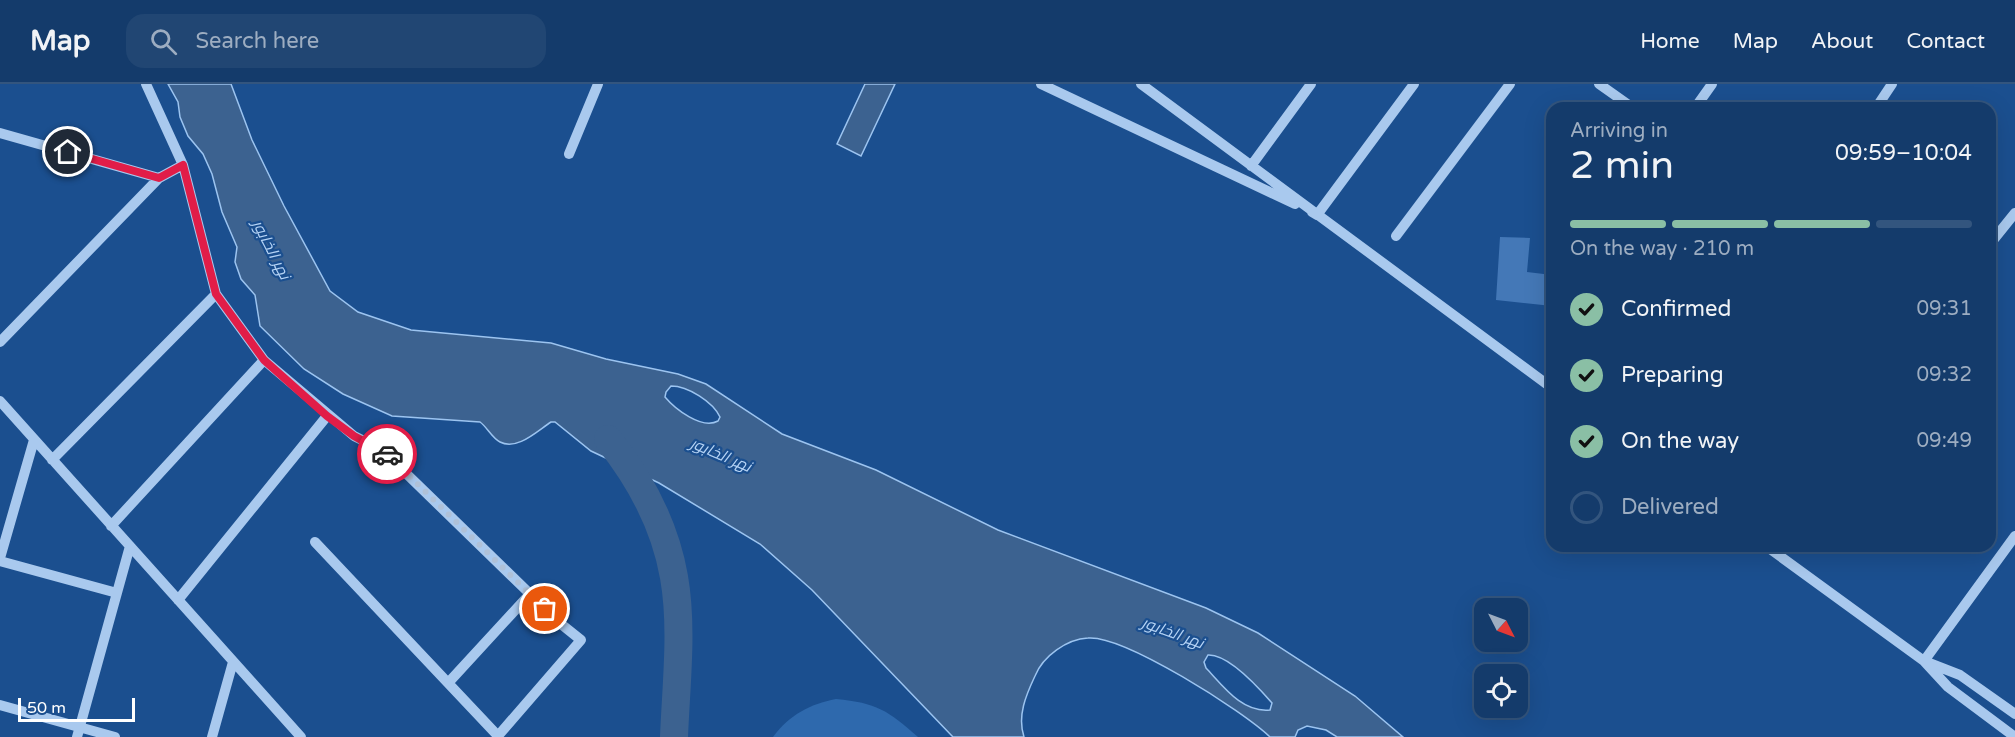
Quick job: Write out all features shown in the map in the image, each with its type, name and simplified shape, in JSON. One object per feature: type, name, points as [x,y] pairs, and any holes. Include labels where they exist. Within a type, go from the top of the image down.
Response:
[{"type":"street","points":[[146,84],[183,165],[216,294],[264,360],[327,416],[354,436],[382,450],[530,594],[581,640],[498,737],[449,682],[315,542]]},
{"type":"street","points":[[569,154],[598,84]]},
{"type":"street","points":[[1041,84],[1317,215]]},
{"type":"street","points":[[1141,84],[1546,384]]},
{"type":"street","points":[[1251,166],[1311,84]]},
{"type":"street","points":[[1317,215],[1414,84]]},
{"type":"street","points":[[1396,236],[1510,84]]},
{"type":"street","points":[[1599,84],[1624,102]]},
{"type":"street","points":[[1699,102],[1712,84]]},
{"type":"street","points":[[1880,102],[1892,84]]},
{"type":"street","points":[[0,133],[159,178]]},
{"type":"street","points":[[0,342],[159,178],[183,165]]},
{"type":"street","points":[[1996,237],[2015,213]]},
{"type":"street","points":[[52,460],[216,294]]},
{"type":"street","points":[[111,526],[264,360]]},
{"type":"street","points":[[0,401],[301,737]]},
{"type":"street","points":[[0,413],[14,417]]},
{"type":"street","points":[[178,600],[327,416]]},
{"type":"street","points":[[34,440],[0,559],[117,593]]},
{"type":"street","points":[[1924,661],[2015,536]]},
{"type":"street","points":[[79,732],[130,546]]},
{"type":"street","points":[[1774,552],[1924,661],[1948,687],[2015,737]]},
{"type":"street","points":[[449,682],[530,594]]},
{"type":"street","points":[[1924,661],[1960,675],[2015,714]]},
{"type":"street","points":[[212,737],[233,662]]},
{"type":"street","points":[[0,705],[79,732],[115,737]]},
{"type":"shaded area","points":[[836,699],[881,709],[918,737],[773,737],[786,722],[801,712],[817,704]]},
{"type":"water","name":"نهر الخابور","points":[[168,84],[231,84],[252,140],[284,206],[330,291],[358,312],[411,330],[551,343],[606,359],[678,374],[706,384],[782,434],[876,470],[998,530],[1206,608],[1258,633],[1355,696],[1403,737],[1337,737],[1326,730],[1307,726],[1298,730],[1295,737],[1270,737],[1210,693],[1154,661],[1105,640],[1088,638],[1064,645],[1050,655],[1039,669],[1028,691],[1022,713],[1024,737],[953,737],[812,590],[760,544],[659,483],[591,451],[555,422],[551,422],[520,442],[506,444],[497,440],[480,422],[392,416],[343,394],[304,369],[260,326],[255,295],[241,279],[235,262],[237,247],[222,212],[212,174],[203,154],[188,136],[180,117],[178,102]],"holes":[[[671,386],[685,389],[706,401],[717,411],[720,417],[718,421],[712,423],[697,421],[675,407],[665,397]],[[1208,655],[1225,660],[1243,673],[1272,703],[1270,710],[1260,710],[1242,703],[1226,690],[1206,668],[1204,662]]]},
{"type":"water","points":[[865,84],[895,84],[861,156],[837,144]]},
{"type":"building","points":[[1500,237],[1530,238],[1527,272],[1546,274],[1546,305],[1496,300]]},
{"type":"waterway","points":[[608,439],[631,470],[650,504],[670,558],[678,616],[674,737]]},
{"type":"way so far","points":[[387,454],[545,609]]},
{"type":"route","points":[[68,152],[159,178],[183,165],[216,294],[264,360],[327,416],[354,436],[387,454]]}]
